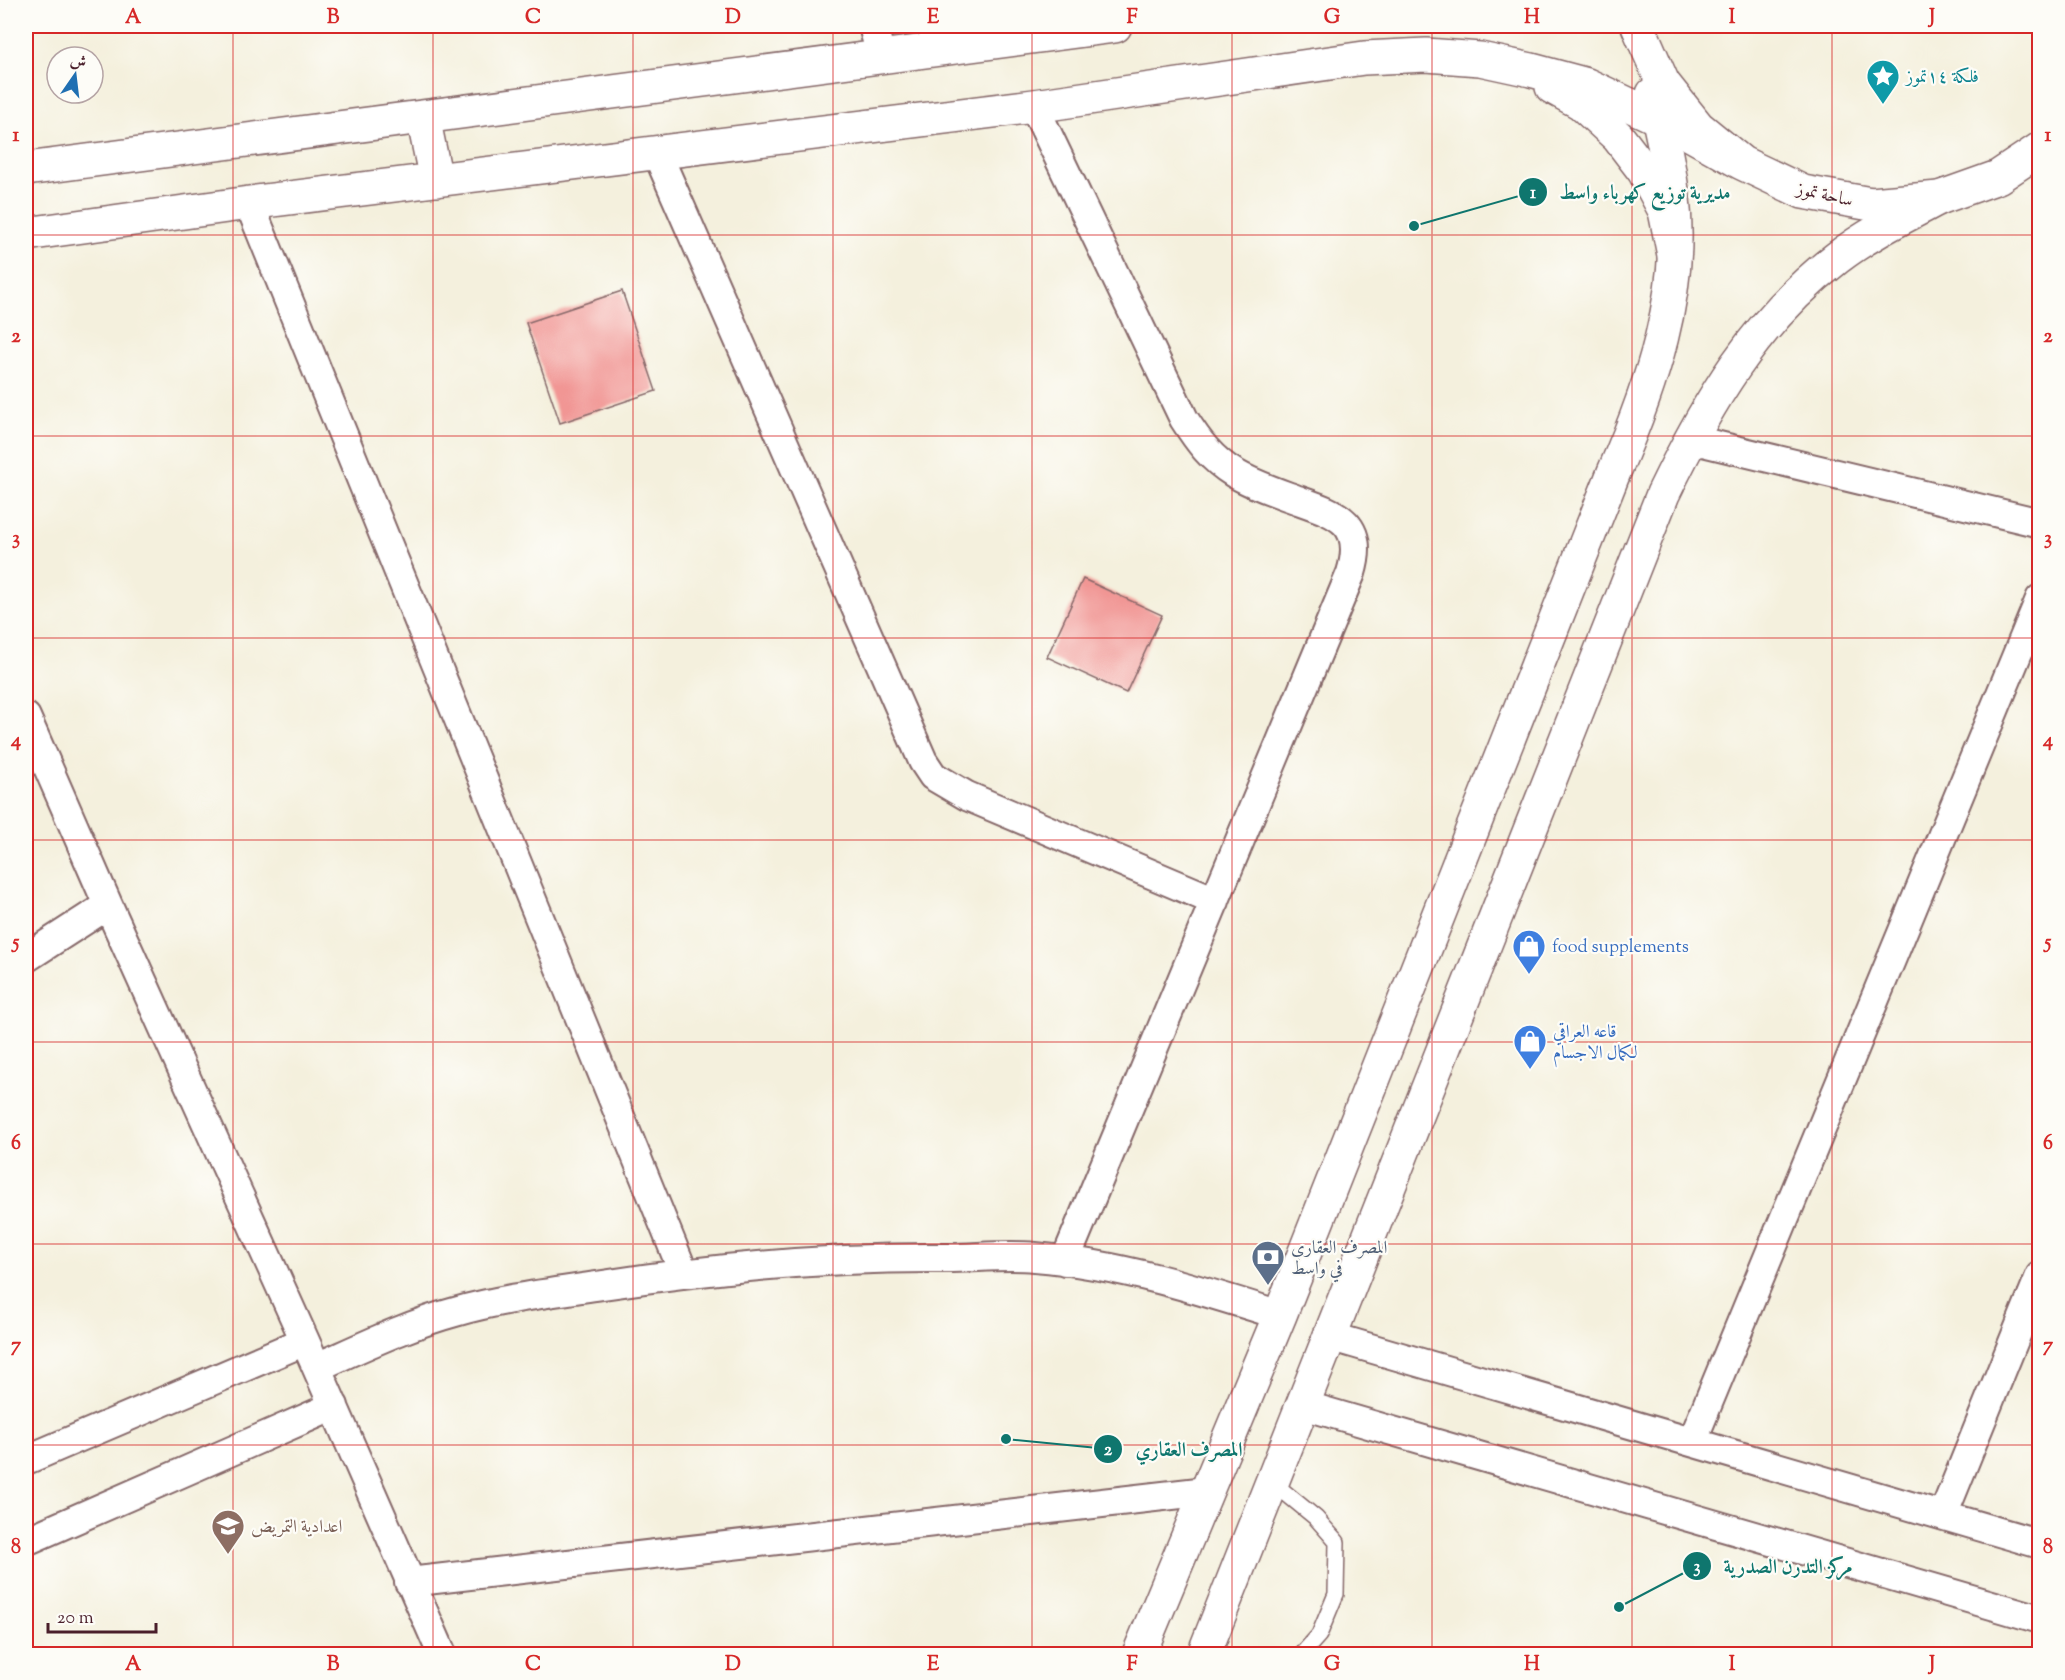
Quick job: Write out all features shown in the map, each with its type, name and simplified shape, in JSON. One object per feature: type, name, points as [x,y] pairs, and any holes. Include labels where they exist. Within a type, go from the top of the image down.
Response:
[{"type":"main road","points":[[26,169],[423,117],[877,41],[1115,26]]},
{"type":"main road","points":[[1139,1654],[1280,1315],[1635,423],[1664,325],[1673,277],[1674,255],[1673,198],[1638,28]]},
{"type":"main road","name":"ساحة تموز","points":[[1638,28],[1663,83],[1698,127],[1742,163],[1803,192],[1872,204],[1939,198],[1998,177],[2040,149]]},
{"type":"main road","points":[[26,234],[249,203],[1034,106],[1364,58],[1426,55],[1480,59],[1587,85],[1658,118],[1742,163]]},
{"type":"main road","points":[[1480,59],[1539,79],[1581,103],[1618,137],[1644,171],[1665,211],[1674,255]]},
{"type":"main road","points":[[423,117],[436,180]]},
{"type":"main road","points":[[1204,1654],[1663,494],[1690,439],[1712,400],[1739,360],[1771,321],[1808,283],[1838,257],[1887,226],[1939,198]]},
{"type":"street","points":[[1034,106],[1184,419],[1199,443],[1216,460],[1259,486],[1336,515],[1348,527],[1356,544],[1351,573],[1065,1261]]},
{"type":"street","points":[[657,153],[919,750],[933,776],[967,796],[1215,901]]},
{"type":"street","points":[[249,203],[684,1274]]},
{"type":"street","points":[[1690,439],[2040,523]]},
{"type":"street","points":[[1692,1442],[2040,599]]},
{"type":"street","points":[[26,717],[108,905],[317,1367],[442,1654]]},
{"type":"street","points":[[26,958],[108,905]]},
{"type":"street","points":[[317,1367],[385,1337],[454,1312],[542,1294],[684,1274],[874,1258],[1034,1256],[1104,1266],[1182,1285],[1280,1315]]},
{"type":"street","points":[[1943,1515],[2040,1276]]},
{"type":"street","points":[[1329,1336],[2040,1544]]},
{"type":"street","points":[[26,1460],[305,1341]]},
{"type":"street","points":[[1303,1405],[2040,1619]]},
{"type":"street","points":[[26,1540],[334,1406]]},
{"type":"street","points":[[409,1582],[1207,1491]]},
{"type":"lane","points":[[1272,1482],[1316,1518],[1337,1542],[1336,1594],[1318,1635],[1302,1654]]},
{"type":"building","points":[[622,291],[656,391],[560,423],[526,323]]},
{"type":"building","points":[[1083,579],[1162,615],[1126,693],[1047,657]]},
{"type":"place","name":"فلكة ١٤تموز","points":[[1883,105]]},
{"type":"place","name":"مديرية توزيع كهرباء واسط","points":[[1414,226]]},
{"type":"place","name":"food supplements","points":[[1529,975]]},
{"type":"place","name":"قاعه العراقي لكمال الاجسام","points":[[1530,1070]]},
{"type":"place","name":"المصرف العقاري في واسط","points":[[1268,1286]]},
{"type":"place","name":"المصرف العقاري","points":[[1006,1439]]},
{"type":"place","name":"اعدادية التمريض","points":[[228,1555]]},
{"type":"place","name":"مركز التدرن الصدرية","points":[[1619,1607]]}]
